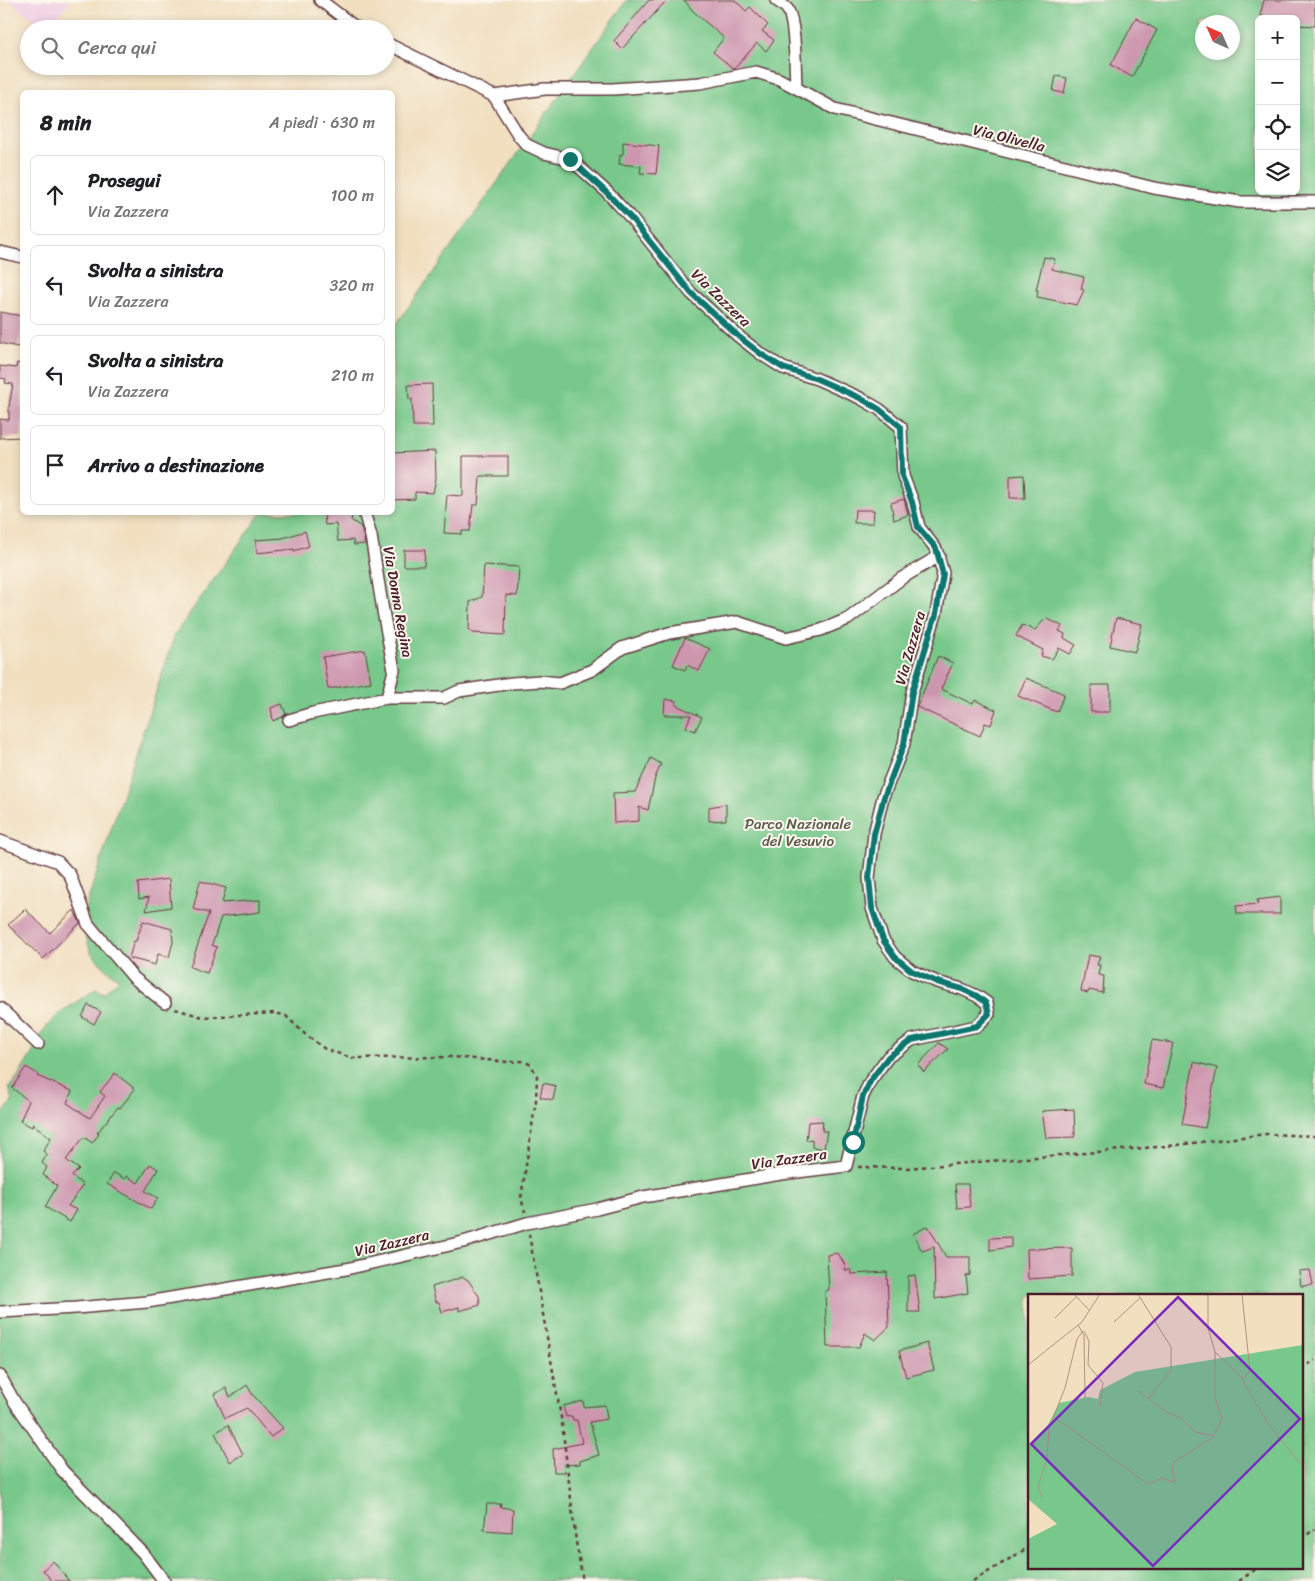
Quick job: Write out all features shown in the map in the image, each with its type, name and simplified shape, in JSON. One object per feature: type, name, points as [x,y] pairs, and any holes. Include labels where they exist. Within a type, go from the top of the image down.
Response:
[{"type":"street","points":[[320,0],[346,20]]},
{"type":"street","points":[[776,0],[787,9],[790,15],[794,42],[796,88]]},
{"type":"street","points":[[395,47],[494,96]]},
{"type":"street","name":"Via Olivella","points":[[494,96],[544,89],[613,89],[700,83],[756,72],[779,79],[835,109],[1154,188],[1240,202],[1315,202]]},
{"type":"street","name":"Via Zazzera","points":[[0,1312],[147,1302],[346,1269],[463,1242],[528,1223],[597,1209],[643,1197],[782,1174],[846,1166],[863,1096],[871,1080],[888,1057],[912,1040],[977,1026],[989,1014],[986,1003],[977,996],[912,971],[895,957],[883,940],[872,908],[869,878],[874,834],[884,797],[904,744],[912,692],[936,614],[943,574],[936,548],[918,527],[912,502],[902,476],[901,427],[879,409],[860,398],[817,379],[783,368],[738,336],[691,293],[631,218],[570,159],[544,153],[527,145],[519,136],[494,96]]},
{"type":"street","points":[[0,252],[20,257]]},
{"type":"street","name":"Via Donna Regina","points":[[365,515],[371,536],[394,670],[388,698]]},
{"type":"street","points":[[289,720],[313,713],[388,698],[444,698],[458,691],[512,683],[540,681],[560,683],[592,670],[622,648],[669,633],[737,622],[786,638],[821,630],[848,619],[902,578],[938,556]]},
{"type":"street","points":[[0,841],[58,862],[70,875],[88,924],[134,978],[166,1003]]},
{"type":"street","points":[[0,1008],[38,1044]]},
{"type":"street","points":[[0,1376],[14,1400],[62,1470],[143,1554],[164,1581]]},
{"type":"path","points":[[166,1003],[180,1011],[203,1016],[276,1013],[286,1016],[306,1035],[325,1049],[352,1058],[454,1057],[508,1062],[524,1061],[531,1065],[537,1076],[536,1100],[521,1198],[528,1223],[562,1422],[576,1542],[583,1581]]},
{"type":"path","points":[[846,1166],[907,1168],[1168,1146],[1267,1134],[1315,1136]]},
{"type":"path","points":[[1302,1368],[1315,1360]]},
{"type":"path","points":[[1302,1538],[1315,1529]]},
{"type":"path","points":[[973,1581],[1028,1548]]},
{"type":"path","points":[[1239,1581],[1258,1568]]},
{"type":"shaded area","points":[[8,0],[71,0],[54,20],[34,20]]},
{"type":"green space","name":"Parco Nazionale del Vesuvio","points":[[627,0],[1315,0],[1315,1581],[0,1581],[0,1118],[13,1100],[9,1087],[33,1052],[41,1034],[66,1009],[96,989],[104,993],[119,979],[91,953],[81,921],[175,634],[260,515],[395,515],[395,326]]},
{"type":"building","points":[[649,0],[667,0],[622,49],[614,41]]},
{"type":"building","points":[[684,0],[735,0],[746,11],[750,7],[768,25],[762,31],[774,40],[766,51],[757,43],[734,69],[713,52],[724,38],[693,11]]},
{"type":"building","points":[[1264,0],[1315,0],[1315,26],[1300,25],[1300,15],[1260,15]]},
{"type":"building","points":[[1136,18],[1157,30],[1132,77],[1111,65]]},
{"type":"building","points":[[1056,76],[1067,78],[1064,93],[1053,91]]},
{"type":"building","points":[[623,142],[659,146],[656,174],[640,173],[641,166],[619,164],[620,155],[623,154]]},
{"type":"building","points":[[1044,257],[1055,259],[1052,269],[1084,277],[1081,289],[1084,290],[1077,305],[1037,297],[1038,290],[1036,290]]},
{"type":"building","points":[[0,312],[20,316],[18,347],[0,343]]},
{"type":"building","points":[[17,363],[20,364],[20,437],[0,438],[0,419],[9,420],[9,406],[13,384],[5,383],[6,379],[0,378],[0,366],[16,368]]},
{"type":"building","points":[[432,384],[433,426],[413,426],[412,399],[409,399],[408,385]]},
{"type":"building","points":[[435,451],[436,478],[433,493],[415,492],[415,499],[395,500],[395,453]]},
{"type":"building","points":[[463,456],[508,456],[508,476],[480,476],[478,505],[473,505],[470,531],[462,531],[462,534],[444,533],[447,495],[463,496]]},
{"type":"building","points":[[1024,475],[1025,498],[1010,498],[1010,476]]},
{"type":"building","points":[[904,499],[908,515],[894,520],[891,503]]},
{"type":"building","points":[[855,510],[874,510],[873,523],[854,523]]},
{"type":"building","points":[[324,515],[352,515],[351,520],[361,527],[365,544],[354,545],[353,540],[338,541],[336,524],[325,525]]},
{"type":"building","points":[[305,531],[309,546],[294,551],[294,549],[257,553],[256,540],[283,538]]},
{"type":"building","points":[[404,550],[425,550],[424,566],[404,566]]},
{"type":"building","points":[[484,565],[519,567],[517,596],[506,595],[505,635],[473,633],[469,629],[470,602],[482,597]]},
{"type":"building","points":[[1046,618],[1062,626],[1059,631],[1065,634],[1064,638],[1076,645],[1070,654],[1059,648],[1052,659],[1041,656],[1043,650],[1016,636],[1022,625],[1035,630]]},
{"type":"building","points":[[1116,618],[1142,624],[1135,652],[1110,646]]},
{"type":"building","points":[[685,638],[710,649],[699,671],[687,665],[685,670],[673,665]]},
{"type":"building","points":[[365,650],[371,682],[328,689],[323,657]]},
{"type":"building","points":[[938,656],[953,663],[941,689],[973,704],[975,700],[996,710],[991,725],[985,723],[980,736],[917,707]]},
{"type":"building","points":[[1026,678],[1064,694],[1057,712],[1018,696]]},
{"type":"building","points":[[1091,685],[1110,685],[1110,712],[1091,712]]},
{"type":"building","points":[[665,699],[676,701],[676,705],[702,717],[695,731],[686,727],[691,715],[664,715]]},
{"type":"building","points":[[282,704],[286,714],[273,721],[271,708]]},
{"type":"building","points":[[651,758],[661,764],[655,778],[648,810],[639,807],[639,821],[614,823],[613,793],[635,792]]},
{"type":"building","points":[[726,804],[726,820],[709,821],[709,807]]},
{"type":"building","points":[[169,879],[171,907],[146,911],[149,897],[139,899],[138,883]]},
{"type":"building","points":[[200,881],[226,888],[222,903],[260,900],[260,912],[221,917],[212,945],[217,947],[207,973],[190,967],[209,913],[193,909]]},
{"type":"building","points":[[1280,897],[1280,914],[1237,914],[1236,906],[1258,904],[1257,900]]},
{"type":"building","points":[[25,909],[50,933],[74,910],[80,923],[43,959],[8,925]]},
{"type":"building","points":[[143,921],[172,929],[173,942],[169,957],[158,954],[155,965],[129,958]]},
{"type":"building","points":[[1088,955],[1100,957],[1097,965],[1100,965],[1098,975],[1104,976],[1103,993],[1089,990],[1088,993],[1081,991]]},
{"type":"building","points":[[88,1005],[101,1012],[94,1024],[82,1017]]},
{"type":"building","points":[[1152,1040],[1173,1043],[1163,1088],[1144,1084]]},
{"type":"building","points":[[939,1043],[948,1049],[924,1072],[918,1065]]},
{"type":"building","points":[[1194,1062],[1217,1068],[1205,1128],[1182,1124]]},
{"type":"building","points":[[26,1067],[38,1074],[37,1076],[72,1091],[67,1103],[90,1118],[105,1096],[100,1092],[115,1073],[135,1089],[97,1133],[99,1134],[92,1143],[84,1137],[66,1160],[79,1169],[72,1176],[83,1185],[68,1206],[77,1210],[70,1222],[45,1207],[57,1186],[43,1175],[47,1167],[42,1163],[47,1154],[43,1151],[51,1138],[33,1124],[32,1127],[20,1121],[29,1101],[12,1088]]},
{"type":"building","points":[[543,1083],[556,1086],[553,1100],[540,1097]]},
{"type":"building","points":[[1074,1109],[1075,1137],[1046,1138],[1042,1111]]},
{"type":"building","points":[[823,1121],[822,1131],[827,1131],[824,1149],[812,1147],[812,1139],[806,1140],[808,1122]]},
{"type":"building","points":[[150,1164],[158,1169],[145,1191],[158,1198],[151,1209],[107,1184],[114,1173],[125,1179],[127,1176],[138,1183]]},
{"type":"building","points":[[955,1184],[968,1184],[970,1207],[957,1208]]},
{"type":"building","points":[[928,1226],[946,1257],[970,1257],[970,1275],[966,1276],[968,1293],[935,1299],[934,1247],[922,1251],[913,1234]]},
{"type":"building","points":[[1011,1237],[1011,1247],[990,1250],[990,1238]]},
{"type":"building","points":[[1072,1248],[1072,1276],[1028,1279],[1027,1249]]},
{"type":"building","points":[[838,1253],[845,1265],[845,1270],[851,1270],[851,1274],[887,1272],[889,1327],[875,1340],[865,1333],[859,1347],[827,1347],[825,1291],[829,1290],[827,1255]]},
{"type":"building","points":[[1310,1270],[1313,1285],[1301,1286],[1299,1271]]},
{"type":"building","points":[[915,1275],[920,1312],[908,1312],[908,1276]]},
{"type":"building","points":[[463,1277],[468,1280],[479,1296],[480,1305],[459,1311],[459,1307],[442,1312],[439,1302],[436,1302],[432,1287]]},
{"type":"building","points":[[927,1343],[934,1370],[906,1377],[899,1351]]},
{"type":"building","points":[[247,1385],[252,1394],[283,1428],[271,1437],[247,1408],[225,1418],[214,1394],[226,1388],[230,1397]]},
{"type":"building","points":[[583,1401],[584,1407],[605,1405],[607,1419],[590,1422],[599,1455],[580,1461],[580,1464],[564,1465],[565,1472],[554,1472],[553,1449],[582,1443],[577,1420],[573,1420],[572,1416],[566,1417],[563,1406]]},
{"type":"building","points":[[228,1425],[243,1454],[230,1462],[215,1433]]},
{"type":"building","points":[[487,1504],[501,1504],[500,1507],[513,1509],[512,1532],[484,1530]]},
{"type":"building","points":[[53,1561],[69,1581],[52,1581],[43,1570]]},
{"type":"route","points":[[570,159],[631,218],[691,293],[738,336],[783,368],[817,379],[860,398],[879,409],[901,427],[902,476],[912,502],[918,527],[936,548],[943,574],[936,614],[912,692],[904,744],[884,797],[874,834],[869,878],[872,908],[883,940],[895,957],[912,971],[977,996],[986,1003],[989,1014],[977,1026],[912,1040],[888,1057],[871,1080],[863,1096],[853,1142]]}]
